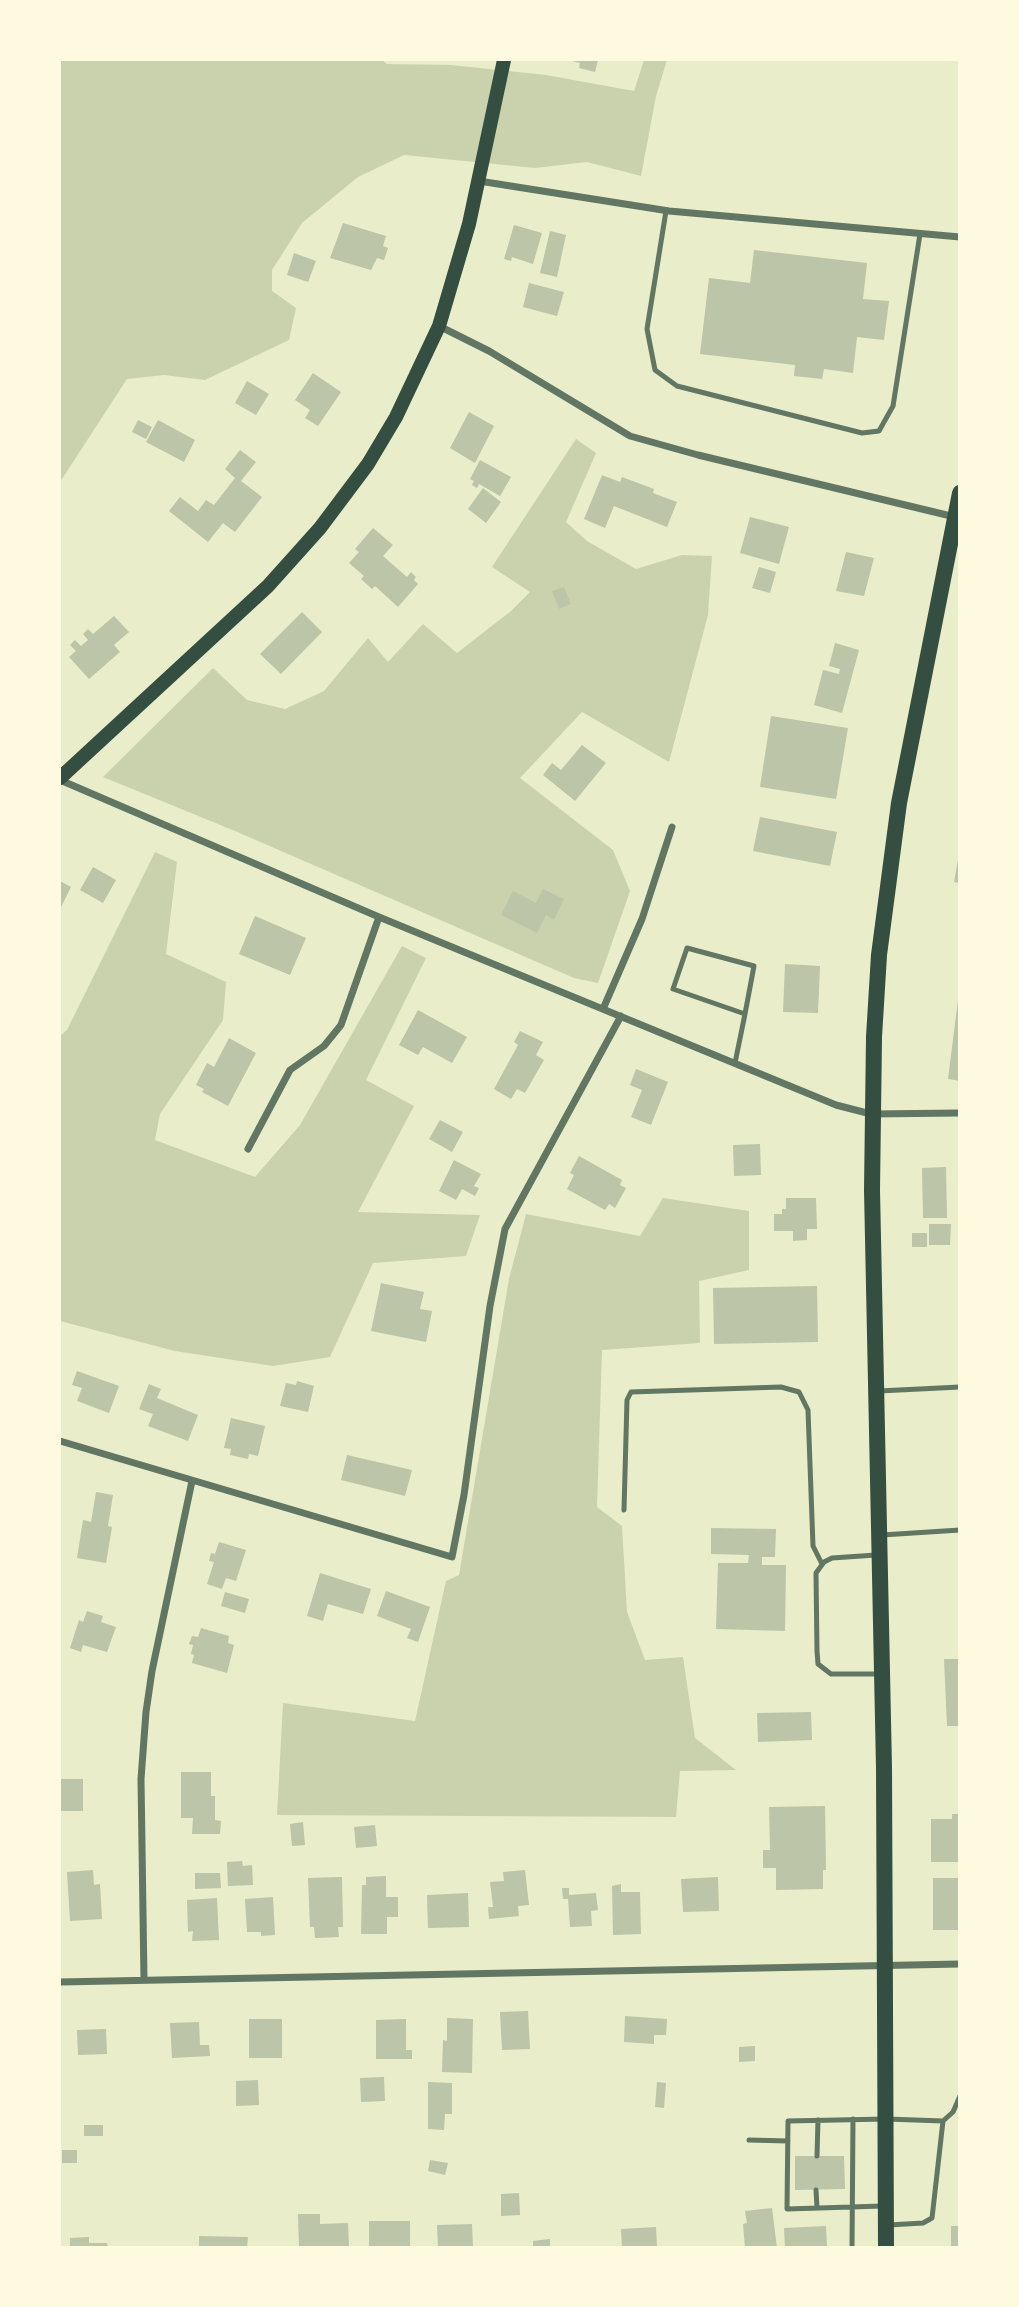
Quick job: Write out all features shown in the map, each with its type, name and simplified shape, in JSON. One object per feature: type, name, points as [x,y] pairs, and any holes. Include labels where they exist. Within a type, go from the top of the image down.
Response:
[{"type":"main road","points":[[60,779],[268,586],[320,528],[368,464],[397,417],[439,326],[467,234],[504,60]]},
{"type":"main road","points":[[886,2248],[884,1768],[871,1114],[879,955],[888,874],[912,731],[960,493]]},
{"type":"street","points":[[479,181],[666,211],[960,237]]},
{"type":"street","points":[[439,326],[489,351],[630,436],[957,517]]},
{"type":"street","points":[[60,779],[379,917],[836,1105],[871,1114],[960,1113]]},
{"type":"street","points":[[603,1009],[642,919],[671,827]]},
{"type":"street","points":[[248,1149],[290,1070],[324,1046],[341,1025],[379,917]]},
{"type":"street","points":[[60,1441],[452,1557],[464,1495],[490,1306],[505,1229],[621,1016]]},
{"type":"street","points":[[144,1980],[141,1779],[145,1724],[152,1671],[192,1481]]},
{"type":"street","points":[[60,1982],[960,1964]]},
{"type":"lane","points":[[666,211],[647,329],[655,370],[677,386],[862,433],[879,431],[894,406],[920,234]]},
{"type":"lane","points":[[735,1063],[745,1014],[754,966],[687,948],[673,989],[745,1014]]},
{"type":"lane","points":[[624,1510],[626,1400],[631,1392],[781,1387],[799,1392],[808,1410],[813,1546],[822,1564]]},
{"type":"lane","points":[[876,1391],[960,1387]]},
{"type":"lane","points":[[879,1535],[960,1531]]},
{"type":"lane","points":[[879,1555],[832,1558],[822,1564],[816,1573],[818,1664],[831,1674],[882,1675]]},
{"type":"lane","points":[[886,2225],[923,2223],[932,2218],[943,2121],[953,2112],[960,2096]]},
{"type":"lane","points":[[852,2119],[852,2248]]},
{"type":"lane","points":[[817,2156],[818,2120]]},
{"type":"lane","points":[[886,2206],[787,2209],[788,2121],[943,2121]]},
{"type":"lane","points":[[749,2140],[788,2141]]},
{"type":"lane","points":[[816,2190],[817,2208]]},
{"type":"green space","points":[[60,60],[382,60],[387,64],[451,65],[546,75],[634,91],[644,60],[667,60],[656,96],[641,176],[587,162],[535,168],[404,155],[358,177],[302,223],[272,270],[272,291],[296,308],[289,340],[205,380],[164,375],[127,379],[60,482]]},
{"type":"green space","points":[[576,439],[596,453],[566,522],[587,541],[636,569],[682,555],[712,556],[708,615],[669,762],[582,712],[520,778],[613,850],[630,891],[598,983],[574,978],[235,831],[103,777],[213,668],[247,700],[285,709],[324,691],[368,638],[388,662],[423,624],[457,653],[511,611],[530,592],[492,567]]},
{"type":"green space","points":[[155,852],[177,862],[166,954],[226,982],[223,1020],[160,1114],[155,1140],[255,1177],[300,1125],[402,946],[426,958],[366,1080],[414,1106],[358,1212],[480,1215],[466,1256],[373,1263],[330,1357],[273,1366],[175,1351],[60,1321],[60,1036],[67,1030]]},
{"type":"green space","points":[[663,1198],[749,1211],[749,1270],[699,1281],[700,1343],[602,1350],[597,1507],[622,1526],[627,1612],[645,1660],[683,1657],[695,1738],[736,1770],[680,1771],[676,1817],[277,1815],[283,1703],[415,1721],[446,1581],[459,1575],[509,1279],[526,1214],[640,1236]]},
{"type":"building","points":[[568,60],[598,60],[595,72],[579,68],[580,63]]},
{"type":"building","points":[[343,223],[386,236],[383,246],[388,248],[384,260],[377,258],[371,270],[330,258]]},
{"type":"building","points":[[514,225],[542,233],[533,264],[512,257],[511,261],[504,259]]},
{"type":"building","points":[[550,231],[566,235],[557,277],[540,273]]},
{"type":"building","points":[[754,250],[867,263],[863,299],[889,301],[884,340],[857,337],[853,373],[824,369],[822,379],[794,376],[795,365],[700,354],[709,278],[750,283]]},
{"type":"building","points":[[294,253],[316,261],[308,282],[287,275]]},
{"type":"building","points":[[529,283],[564,292],[557,316],[523,307]]},
{"type":"building","points":[[313,373],[341,392],[318,426],[305,418],[310,410],[295,400]]},
{"type":"building","points":[[247,381],[269,394],[256,415],[235,403]]},
{"type":"building","points":[[469,412],[494,426],[475,463],[450,448]]},
{"type":"building","points":[[138,420],[152,427],[146,439],[132,432]]},
{"type":"building","points":[[158,420],[195,440],[184,462],[146,442]]},
{"type":"building","points":[[240,450],[256,462],[241,481],[262,497],[235,532],[223,523],[208,542],[169,511],[180,497],[198,511],[206,500],[214,505],[235,478],[225,469]]},
{"type":"building","points":[[480,460],[511,477],[500,496],[479,484],[477,488],[472,485],[474,481],[470,479]]},
{"type":"building","points":[[602,475],[620,482],[622,477],[654,489],[653,493],[677,502],[667,527],[614,506],[605,528],[584,519]]},
{"type":"building","points":[[483,488],[501,502],[486,523],[468,509]]},
{"type":"building","points":[[750,517],[789,527],[779,564],[740,553]]},
{"type":"building","points":[[373,528],[393,545],[383,556],[407,577],[411,572],[416,577],[414,580],[418,584],[398,607],[375,586],[372,589],[361,579],[364,576],[349,563],[359,552],[355,549]]},
{"type":"building","points":[[846,552],[874,558],[864,596],[836,591]]},
{"type":"building","points":[[759,567],[776,572],[770,593],[752,588]]},
{"type":"building","points":[[564,587],[571,604],[559,609],[552,591]]},
{"type":"building","points":[[302,612],[322,632],[281,674],[260,654]]},
{"type":"building","points":[[114,616],[129,632],[114,645],[120,652],[89,679],[69,657],[76,651],[70,645],[75,640],[81,646],[88,640],[83,634],[88,629],[93,634]]},
{"type":"building","points":[[835,643],[859,650],[842,713],[814,705],[823,670],[839,674],[840,669],[829,666]]},
{"type":"building","points":[[771,716],[848,728],[836,799],[760,787]]},
{"type":"building","points":[[582,745],[606,763],[575,801],[543,775],[552,763],[561,770]]},
{"type":"building","points":[[760,817],[837,832],[830,866],[753,851]]},
{"type":"building","points":[[960,860],[960,883],[954,882]]},
{"type":"building","points":[[93,867],[116,880],[103,903],[80,890]]},
{"type":"building","points":[[60,881],[71,887],[60,909]]},
{"type":"building","points":[[543,889],[564,899],[554,920],[546,915],[537,933],[501,915],[513,891],[536,903]]},
{"type":"building","points":[[255,916],[306,938],[290,975],[239,954]]},
{"type":"building","points":[[785,964],[820,966],[818,1013],[783,1012]]},
{"type":"building","points":[[960,1000],[960,1081],[948,1079]]},
{"type":"building","points":[[418,1010],[467,1037],[452,1063],[423,1047],[418,1055],[399,1045]]},
{"type":"building","points":[[520,1031],[543,1042],[536,1055],[544,1060],[525,1093],[517,1089],[511,1099],[494,1089],[518,1045],[514,1042]]},
{"type":"building","points":[[229,1038],[256,1053],[228,1106],[202,1092],[204,1089],[196,1085],[207,1063],[214,1067]]},
{"type":"building","points":[[636,1069],[668,1082],[651,1125],[631,1117],[642,1090],[630,1085]]},
{"type":"building","points":[[440,1120],[463,1132],[452,1152],[429,1139]]},
{"type":"building","points":[[760,1144],[761,1175],[734,1176],[733,1145]]},
{"type":"building","points":[[579,1156],[622,1180],[620,1185],[626,1188],[615,1208],[609,1204],[605,1210],[567,1189],[574,1175],[570,1173]]},
{"type":"building","points":[[454,1160],[481,1174],[474,1186],[479,1188],[475,1196],[462,1189],[456,1200],[439,1191]]},
{"type":"building","points":[[946,1167],[947,1218],[923,1218],[922,1168]]},
{"type":"building","points":[[786,1198],[816,1198],[817,1229],[807,1229],[807,1240],[793,1241],[793,1231],[774,1231],[774,1214],[782,1214],[782,1209],[786,1209]]},
{"type":"building","points":[[929,1224],[951,1224],[950,1245],[929,1245]]},
{"type":"building","points":[[912,1233],[927,1233],[927,1247],[912,1247]]},
{"type":"building","points":[[381,1283],[424,1292],[420,1309],[432,1311],[426,1342],[371,1331]]},
{"type":"building","points":[[817,1286],[818,1342],[714,1344],[713,1288]]},
{"type":"building","points":[[77,1371],[119,1386],[109,1413],[77,1401],[82,1388],[72,1385]]},
{"type":"building","points":[[297,1381],[314,1386],[308,1412],[280,1406],[286,1383],[296,1385]]},
{"type":"building","points":[[149,1384],[161,1389],[157,1398],[198,1415],[188,1441],[148,1426],[153,1414],[139,1409]]},
{"type":"building","points":[[231,1418],[265,1426],[258,1456],[249,1454],[248,1459],[230,1455],[231,1449],[224,1448]]},
{"type":"building","points":[[347,1455],[412,1470],[405,1496],[341,1480]]},
{"type":"building","points":[[96,1492],[113,1495],[108,1526],[112,1527],[106,1563],[77,1558],[83,1520],[91,1522]]},
{"type":"building","points":[[711,1528],[776,1529],[775,1557],[762,1557],[762,1565],[786,1565],[785,1631],[716,1629],[718,1563],[748,1563],[749,1555],[711,1554]]},
{"type":"building","points":[[219,1542],[246,1550],[236,1581],[226,1578],[222,1589],[207,1584],[214,1562],[209,1561],[211,1553],[215,1554]]},
{"type":"building","points":[[320,1573],[371,1589],[363,1614],[328,1604],[323,1621],[307,1616]]},
{"type":"building","points":[[386,1591],[430,1607],[418,1642],[407,1638],[411,1629],[377,1616]]},
{"type":"building","points":[[225,1592],[249,1599],[245,1613],[221,1606]]},
{"type":"building","points":[[87,1611],[103,1616],[101,1622],[116,1627],[107,1652],[83,1645],[81,1652],[70,1648],[79,1620],[83,1622]]},
{"type":"building","points":[[201,1628],[229,1636],[228,1643],[234,1645],[227,1673],[192,1663],[193,1645],[189,1644],[192,1636],[198,1637]]},
{"type":"building","points":[[944,1659],[960,1659],[960,1726],[947,1726]]},
{"type":"building","points":[[811,1712],[812,1740],[758,1742],[757,1713]]},
{"type":"building","points":[[181,1772],[211,1772],[211,1796],[215,1796],[215,1820],[221,1821],[220,1834],[192,1834],[193,1818],[181,1818]]},
{"type":"building","points":[[60,1779],[83,1779],[83,1811],[60,1811]]},
{"type":"building","points":[[825,1806],[826,1870],[823,1870],[823,1889],[776,1890],[776,1868],[763,1868],[763,1850],[770,1850],[769,1807]]},
{"type":"building","points":[[952,1814],[960,1814],[960,1862],[931,1862],[931,1819],[952,1819]]},
{"type":"building","points":[[303,1822],[305,1845],[292,1846],[290,1824]]},
{"type":"building","points":[[375,1825],[377,1846],[356,1848],[354,1827]]},
{"type":"building","points":[[242,1861],[243,1866],[252,1865],[253,1885],[228,1886],[227,1862]]},
{"type":"building","points":[[93,1870],[94,1885],[100,1884],[102,1919],[70,1921],[67,1872]]},
{"type":"building","points":[[525,1870],[529,1905],[518,1906],[519,1916],[489,1919],[488,1907],[493,1907],[490,1882],[504,1881],[503,1872]]},
{"type":"building","points":[[195,1873],[220,1873],[221,1888],[195,1889]]},
{"type":"building","points":[[386,1876],[386,1897],[398,1897],[398,1917],[387,1917],[387,1934],[361,1934],[362,1885],[366,1885],[366,1877]]},
{"type":"building","points":[[342,1877],[343,1927],[338,1927],[339,1937],[315,1938],[314,1927],[310,1927],[308,1878]]},
{"type":"building","points":[[718,1877],[719,1911],[683,1912],[681,1879]]},
{"type":"building","points":[[933,1878],[960,1878],[960,1930],[933,1930]]},
{"type":"building","points":[[621,1884],[621,1892],[640,1892],[641,1934],[613,1935],[612,1886]]},
{"type":"building","points":[[562,1888],[569,1888],[569,1895],[596,1893],[598,1910],[591,1911],[592,1926],[570,1927],[568,1899],[563,1899]]},
{"type":"building","points":[[468,1893],[469,1927],[428,1928],[427,1895]]},
{"type":"building","points":[[273,1897],[275,1935],[261,1936],[261,1932],[247,1932],[245,1899]]},
{"type":"building","points":[[217,1898],[219,1940],[192,1941],[193,1931],[188,1932],[187,1900]]},
{"type":"building","points":[[528,2011],[530,2049],[502,2050],[500,2012]]},
{"type":"building","points":[[625,2016],[667,2019],[666,2035],[654,2035],[654,2044],[624,2042]]},
{"type":"building","points":[[447,2018],[473,2019],[472,2073],[442,2072],[443,2040],[447,2041]]},
{"type":"building","points":[[249,2019],[282,2019],[282,2058],[249,2058]]},
{"type":"building","points":[[406,2019],[406,2050],[412,2050],[412,2059],[376,2059],[376,2020]]},
{"type":"building","points":[[199,2022],[200,2045],[209,2045],[210,2056],[172,2058],[170,2023]]},
{"type":"building","points":[[106,2029],[107,2054],[78,2055],[77,2030]]},
{"type":"building","points":[[755,2046],[755,2061],[739,2062],[739,2047]]},
{"type":"building","points":[[384,2077],[385,2101],[361,2102],[360,2078]]},
{"type":"building","points":[[258,2080],[259,2105],[236,2106],[236,2081]]},
{"type":"building","points":[[428,2082],[452,2083],[452,2114],[445,2114],[444,2130],[428,2129]]},
{"type":"building","points":[[657,2082],[666,2083],[664,2108],[655,2107]]},
{"type":"building","points":[[84,2125],[103,2125],[103,2136],[84,2136]]},
{"type":"building","points":[[62,2150],[77,2150],[77,2163],[62,2163]]},
{"type":"building","points":[[795,2156],[844,2156],[845,2189],[795,2190]]},
{"type":"building","points":[[430,2160],[448,2163],[445,2175],[428,2171]]},
{"type":"building","points":[[519,2193],[520,2215],[501,2216],[501,2194]]},
{"type":"building","points":[[772,2208],[777,2248],[745,2248],[745,2211]]},
{"type":"building","points":[[298,2214],[320,2214],[320,2224],[348,2223],[349,2248],[299,2248]]},
{"type":"building","points":[[369,2221],[410,2221],[410,2248],[369,2248]]},
{"type":"building","points":[[472,2224],[473,2248],[438,2248],[437,2225]]},
{"type":"building","points":[[826,2226],[827,2248],[785,2248],[784,2228]]},
{"type":"building","points":[[951,2226],[960,2226],[960,2248],[951,2248]]},
{"type":"building","points":[[656,2227],[657,2248],[622,2248],[621,2229]]},
{"type":"building","points":[[199,2236],[248,2237],[247,2248],[199,2248]]},
{"type":"building","points":[[89,2237],[89,2243],[107,2243],[108,2248],[70,2248],[70,2238]]},
{"type":"building","points":[[550,2239],[550,2248],[533,2248],[533,2241]]}]
